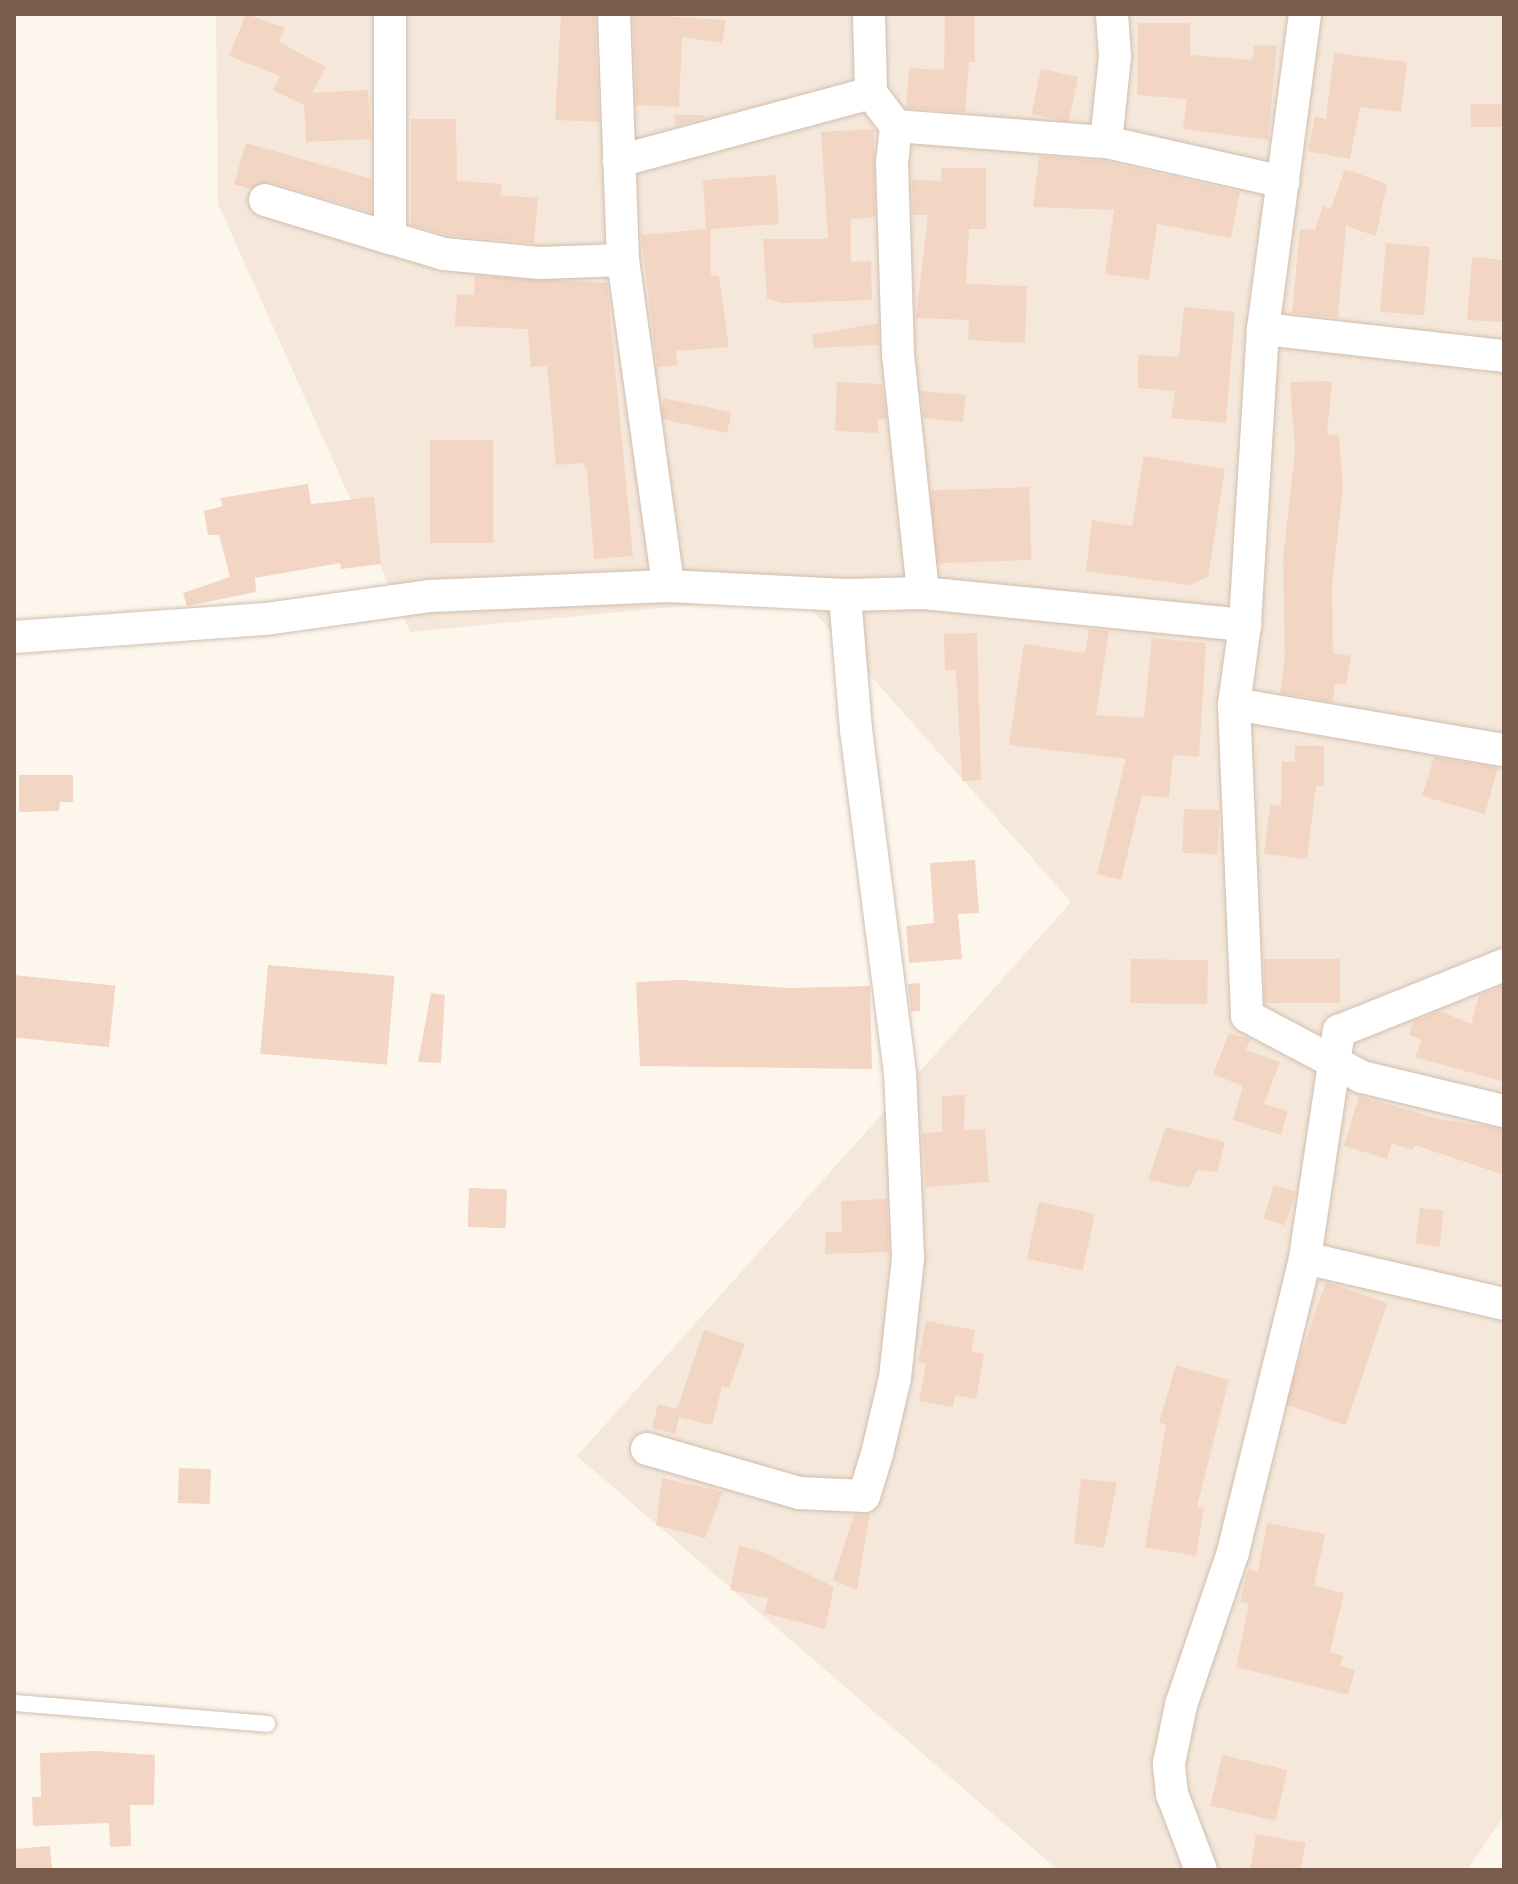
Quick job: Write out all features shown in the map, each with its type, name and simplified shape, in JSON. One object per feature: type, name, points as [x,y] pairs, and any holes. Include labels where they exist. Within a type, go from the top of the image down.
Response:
[{"type":"street","points":[[390,14],[390,238]]},
{"type":"street","points":[[614,14],[623,260],[668,586]]},
{"type":"street","points":[[869,14],[871,93],[896,126],[892,162],[898,354],[923,593]]},
{"type":"street","points":[[1106,142],[1115,56],[1112,14]]},
{"type":"street","points":[[1305,14],[1263,329],[1245,625],[1234,704],[1247,1016],[1362,1077],[1504,1111]]},
{"type":"street","points":[[619,161],[871,93]]},
{"type":"street","points":[[896,126],[1106,142],[1284,182]]},
{"type":"street","points":[[265,200],[444,254],[540,263],[623,260]]},
{"type":"street","points":[[1263,329],[1504,356]]},
{"type":"street","points":[[14,637],[266,619],[430,596],[668,586],[845,595],[923,593],[1245,625]]},
{"type":"street","points":[[647,1449],[799,1493],[864,1496],[895,1378],[908,1258],[900,1073],[856,730],[845,595]]},
{"type":"street","points":[[1234,704],[1504,750]]},
{"type":"street","points":[[1201,1870],[1172,1794],[1169,1763],[1181,1705],[1233,1552],[1305,1258],[1339,1031],[1504,965]]},
{"type":"street","points":[[1305,1258],[1504,1304]]},
{"type":"lane","points":[[14,1703],[267,1724]]},
{"type":"shaded area","points":[[216,14],[1504,14],[1504,1816],[1467,1870],[1058,1870],[577,1456],[1071,902],[799,595],[410,632],[218,204]]},
{"type":"building","points":[[246,14],[285,28],[279,42],[326,67],[312,93],[368,90],[371,139],[306,142],[304,105],[273,90],[280,76],[229,56]]},
{"type":"building","points":[[561,14],[595,14],[599,122],[555,120]]},
{"type":"building","points":[[633,14],[726,20],[722,43],[682,37],[679,107],[636,105]]},
{"type":"building","points":[[945,14],[975,14],[975,62],[969,62],[965,112],[906,108],[909,68],[944,70]]},
{"type":"building","points":[[1138,23],[1190,23],[1190,55],[1252,60],[1254,46],[1277,45],[1268,140],[1183,129],[1187,99],[1137,95]]},
{"type":"building","points":[[1334,53],[1407,62],[1401,112],[1360,107],[1350,159],[1308,151],[1315,116],[1326,119]]},
{"type":"building","points":[[1041,69],[1078,77],[1069,122],[1031,114]]},
{"type":"building","points":[[1471,104],[1504,104],[1504,127],[1471,127]]},
{"type":"building","points":[[675,115],[704,115],[704,118],[675,126]]},
{"type":"building","points":[[411,119],[456,119],[457,181],[502,184],[500,195],[538,198],[534,243],[448,235],[411,225]]},
{"type":"building","points":[[874,129],[875,217],[851,219],[851,262],[871,261],[872,300],[783,303],[767,299],[763,239],[828,239],[821,132]]},
{"type":"building","points":[[246,143],[371,179],[371,212],[271,182],[250,189],[234,184]]},
{"type":"building","points":[[1039,156],[1103,161],[1240,192],[1231,238],[1157,224],[1149,280],[1105,274],[1114,210],[1033,207]]},
{"type":"building","points":[[941,168],[986,168],[986,229],[969,229],[966,284],[1027,286],[1025,343],[968,340],[969,320],[916,318],[928,215],[913,215],[912,180],[941,181]]},
{"type":"building","points":[[1345,169],[1387,184],[1376,236],[1346,226],[1338,318],[1292,313],[1300,229],[1315,230],[1323,206],[1331,209]]},
{"type":"building","points":[[776,175],[779,224],[711,229],[711,276],[719,276],[729,347],[676,351],[677,365],[657,367],[641,235],[706,229],[703,180]]},
{"type":"building","points":[[1386,243],[1430,247],[1424,316],[1380,312]]},
{"type":"building","points":[[1472,257],[1504,260],[1504,322],[1467,320]]},
{"type":"building","points":[[475,276],[607,283],[633,556],[594,559],[587,470],[583,463],[556,465],[547,365],[531,367],[528,329],[455,326],[457,294],[474,295]]},
{"type":"building","points":[[1184,307],[1235,312],[1226,423],[1171,418],[1175,391],[1138,388],[1138,355],[1179,357]]},
{"type":"building","points":[[878,323],[879,345],[814,348],[812,335]]},
{"type":"building","points":[[1332,381],[1327,434],[1339,436],[1343,488],[1332,585],[1333,653],[1351,656],[1346,685],[1335,683],[1333,702],[1280,693],[1285,658],[1283,559],[1295,451],[1290,382]]},
{"type":"building","points":[[837,382],[882,384],[886,419],[878,419],[878,433],[835,431]]},
{"type":"building","points":[[921,391],[966,395],[963,422],[924,418]]},
{"type":"building","points":[[664,398],[731,412],[727,433],[660,419]]},
{"type":"building","points":[[430,440],[493,440],[493,543],[430,543]]},
{"type":"building","points":[[1144,456],[1225,469],[1208,577],[1188,585],[1086,571],[1092,520],[1132,526]]},
{"type":"building","points":[[308,484],[311,504],[374,497],[381,564],[341,569],[340,563],[255,578],[256,592],[187,606],[183,593],[230,577],[219,535],[208,535],[204,511],[223,506],[220,498]]},
{"type":"building","points":[[1029,487],[1032,560],[934,563],[931,490]]},
{"type":"building","points":[[1089,629],[1109,631],[1096,715],[1144,718],[1152,638],[1206,643],[1199,757],[1173,755],[1169,798],[1142,795],[1121,880],[1097,874],[1126,759],[1009,745],[1024,644],[1085,653]]},
{"type":"building","points":[[977,633],[981,780],[962,781],[956,670],[945,670],[944,634]]},
{"type":"building","points":[[1295,746],[1324,746],[1324,786],[1316,786],[1307,859],[1264,854],[1270,805],[1281,806],[1282,762],[1295,762]]},
{"type":"building","points":[[1434,757],[1498,768],[1485,814],[1422,796]]},
{"type":"building","points":[[19,775],[73,775],[73,802],[60,802],[59,811],[19,812]]},
{"type":"building","points":[[1184,809],[1219,810],[1217,854],[1182,853]]},
{"type":"building","points":[[975,860],[979,913],[958,914],[962,959],[909,963],[906,926],[934,923],[930,863]]},
{"type":"building","points":[[1131,959],[1208,960],[1207,1004],[1130,1003]]},
{"type":"building","points":[[1264,959],[1340,959],[1340,1003],[1264,1003]]},
{"type":"building","points":[[268,965],[395,976],[387,1065],[260,1054]]},
{"type":"building","points":[[14,975],[115,986],[109,1047],[14,1037]]},
{"type":"building","points":[[681,980],[788,988],[870,986],[872,1069],[640,1066],[636,982]]},
{"type":"building","points":[[920,983],[920,1011],[911,1011],[908,984]]},
{"type":"building","points":[[1504,985],[1504,1082],[1415,1057],[1422,1040],[1409,1035],[1414,1021],[1440,1011],[1471,1024],[1479,996]]},
{"type":"building","points":[[431,993],[445,995],[441,1063],[418,1062]]},
{"type":"building","points":[[1229,1033],[1250,1039],[1246,1050],[1280,1062],[1264,1104],[1288,1111],[1281,1135],[1233,1120],[1243,1086],[1213,1074]]},
{"type":"building","points":[[965,1095],[964,1130],[985,1129],[989,1182],[926,1187],[922,1133],[942,1132],[942,1096]]},
{"type":"building","points":[[1359,1096],[1439,1119],[1504,1129],[1504,1175],[1415,1145],[1413,1150],[1392,1143],[1387,1159],[1344,1146]]},
{"type":"building","points":[[1166,1127],[1225,1142],[1217,1172],[1197,1170],[1189,1188],[1148,1180]]},
{"type":"building","points":[[1274,1185],[1296,1192],[1285,1225],[1263,1218]]},
{"type":"building","points":[[469,1188],[507,1189],[506,1228],[468,1227]]},
{"type":"building","points":[[887,1199],[889,1252],[825,1254],[825,1232],[842,1232],[841,1201]]},
{"type":"building","points":[[1039,1202],[1095,1214],[1083,1271],[1027,1259]]},
{"type":"building","points":[[1420,1208],[1444,1211],[1439,1247],[1416,1244]]},
{"type":"building","points":[[1326,1282],[1387,1303],[1345,1425],[1284,1404]]},
{"type":"building","points":[[926,1321],[975,1330],[971,1351],[984,1354],[976,1399],[955,1395],[953,1407],[919,1401],[926,1364],[918,1362]]},
{"type":"building","points":[[704,1330],[745,1344],[729,1388],[722,1386],[712,1425],[679,1417],[675,1434],[652,1428],[658,1404],[677,1409]]},
{"type":"building","points":[[1176,1365],[1229,1380],[1197,1507],[1204,1508],[1196,1556],[1145,1547],[1166,1424],[1159,1423]]},
{"type":"building","points":[[179,1468],[211,1469],[210,1504],[178,1503]]},
{"type":"building","points":[[662,1478],[723,1492],[705,1538],[656,1525]]},
{"type":"building","points":[[1081,1479],[1117,1482],[1104,1548],[1074,1543]]},
{"type":"building","points":[[870,1514],[857,1590],[833,1580],[854,1515]]},
{"type":"building","points":[[1267,1523],[1325,1534],[1314,1586],[1344,1593],[1330,1652],[1343,1656],[1340,1666],[1355,1670],[1348,1695],[1236,1667],[1249,1604],[1240,1602],[1248,1569],[1258,1572]]},
{"type":"building","points":[[739,1546],[761,1551],[834,1587],[825,1629],[764,1613],[768,1598],[730,1590]]},
{"type":"building","points":[[97,1751],[155,1755],[154,1805],[130,1805],[131,1846],[110,1847],[109,1823],[33,1826],[32,1797],[41,1797],[40,1753]]},
{"type":"building","points":[[1222,1755],[1287,1770],[1276,1821],[1210,1806]]},
{"type":"building","points":[[1256,1834],[1306,1843],[1300,1870],[1250,1870]]},
{"type":"building","points":[[50,1846],[52,1870],[14,1870],[14,1849]]}]
